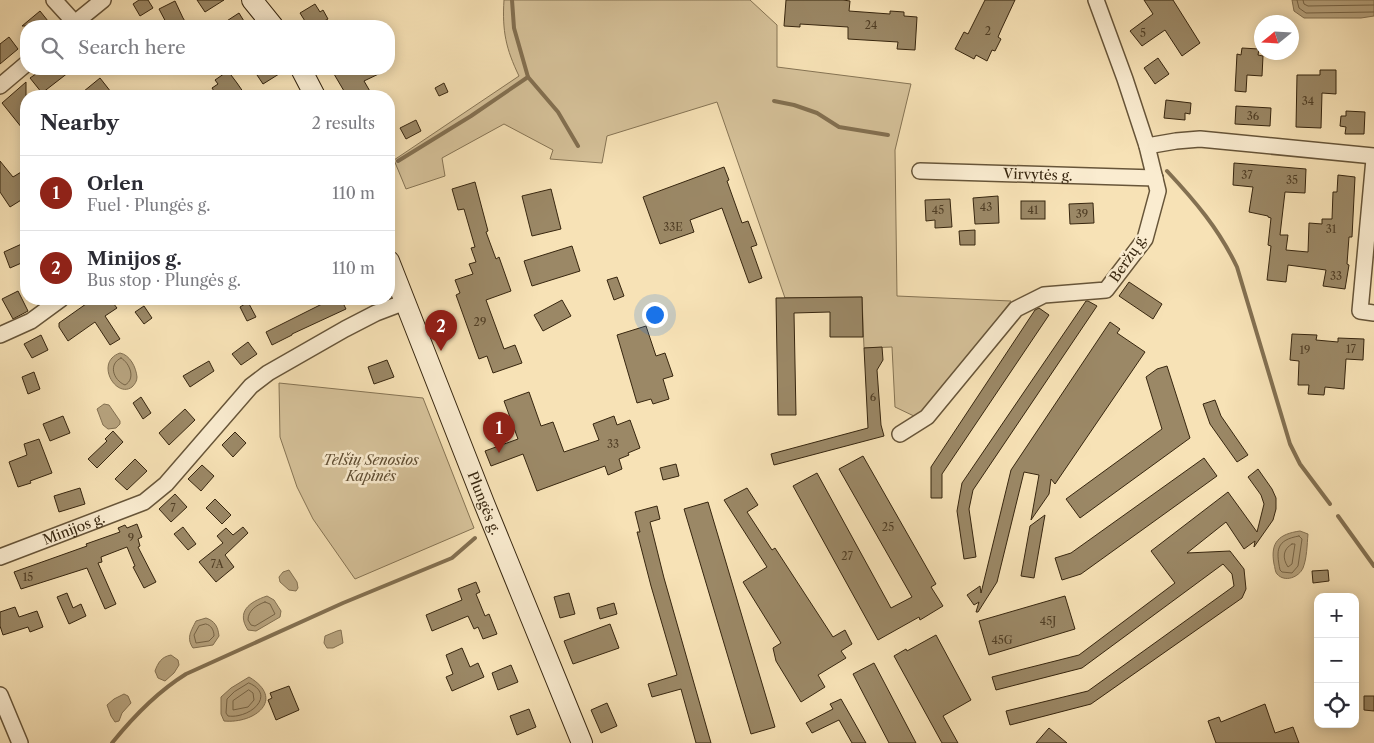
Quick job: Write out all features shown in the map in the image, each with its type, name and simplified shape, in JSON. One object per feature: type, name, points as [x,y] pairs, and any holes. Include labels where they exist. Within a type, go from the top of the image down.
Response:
[{"type":"main road","points":[[252,0],[268,20]]},
{"type":"main road","points":[[304,75],[312,90]]},
{"type":"main road","name":"Plungės g.","points":[[395,276],[582,743]]},
{"type":"street","points":[[54,0],[69,20]]},
{"type":"street","points":[[79,20],[103,0]]},
{"type":"street","name":"Beržų g.","points":[[900,434],[927,417],[1016,309],[1044,295],[1106,290],[1145,239],[1158,191],[1147,146],[1096,0]]},
{"type":"street","points":[[0,86],[20,69]]},
{"type":"street","points":[[1147,146],[1200,139],[1374,158],[1360,311],[1374,313]]},
{"type":"street","name":"Virvytės g.","points":[[920,171],[1154,178]]},
{"type":"street","name":"Minijos g.","points":[[0,557],[144,502],[166,484],[251,386],[268,373],[345,329],[405,302]]},
{"type":"street","points":[[0,335],[31,320],[52,305]]},
{"type":"street","points":[[0,695],[20,743]]},
{"type":"green space","points":[[504,0],[750,0],[777,25],[777,67],[911,84],[895,150],[897,296],[1011,301],[937,399],[916,417],[895,407],[892,347],[864,348],[862,297],[785,298],[717,102],[607,136],[602,163],[550,159],[553,150],[504,124],[442,158],[445,176],[406,189],[395,159],[519,76],[506,40]]},
{"type":"green space","name":"Telšių Senosios Kapinės","points":[[279,383],[423,398],[474,528],[355,579],[313,519],[297,487],[280,437]]},
{"type":"water","points":[[1292,0],[1374,0],[1374,16],[1361,18],[1304,18],[1294,11]]},
{"type":"water","points":[[120,353],[130,359],[137,378],[132,387],[126,389],[114,384],[108,371],[112,358]]},
{"type":"water","points":[[104,404],[109,405],[120,421],[116,428],[108,429],[103,425],[97,409]]},
{"type":"water","points":[[1300,531],[1308,534],[1303,568],[1292,578],[1280,577],[1275,571],[1273,550],[1275,545],[1281,537]]},
{"type":"water","points":[[289,570],[297,582],[298,588],[296,591],[289,590],[280,582],[279,577],[283,572]]},
{"type":"water","points":[[267,596],[274,600],[281,611],[280,617],[256,631],[248,630],[243,618],[246,609],[255,601]]},
{"type":"water","points":[[206,618],[216,625],[219,636],[213,645],[193,648],[190,641],[191,631],[196,621]]},
{"type":"water","points":[[341,630],[343,643],[333,648],[327,648],[324,643],[325,636]]},
{"type":"water","points":[[171,655],[178,660],[179,665],[174,673],[165,681],[158,678],[155,671],[160,661]]},
{"type":"water","points":[[249,677],[260,685],[265,694],[266,701],[255,714],[235,721],[224,721],[221,714],[221,697],[231,688]]},
{"type":"water","points":[[124,694],[128,696],[131,703],[122,713],[119,721],[115,722],[107,705]]},
{"type":"building","points":[[139,0],[148,0],[153,8],[140,16],[133,4]]},
{"type":"building","points":[[197,0],[224,0],[205,12]]},
{"type":"building","points":[[786,0],[843,0],[850,1],[849,11],[890,14],[890,11],[904,12],[904,16],[917,17],[915,50],[897,49],[898,42],[848,39],[848,27],[800,24],[800,27],[784,26]]},
{"type":"building","points":[[985,0],[1015,0],[998,37],[1001,39],[995,51],[992,50],[987,61],[976,55],[974,59],[955,49],[964,32],[968,34]]},
{"type":"building","points":[[1144,0],[1173,0],[1200,43],[1182,56],[1165,30],[1142,46],[1130,31],[1153,14]]},
{"type":"building","points":[[175,1],[184,20],[165,20],[159,9]]},
{"type":"building","points":[[315,4],[320,12],[323,10],[328,19],[304,20],[300,13]]},
{"type":"building","points":[[40,11],[47,20],[29,20]]},
{"type":"building","points":[[239,13],[243,20],[228,20]]},
{"type":"building","points":[[9,37],[18,49],[0,64],[0,44]]},
{"type":"building","points":[[1242,48],[1254,49],[1254,60],[1263,60],[1262,76],[1247,75],[1246,92],[1235,91],[1237,54],[1241,55]]},
{"type":"building","points":[[1158,58],[1169,74],[1155,84],[1144,68]]},
{"type":"building","points":[[1320,70],[1336,70],[1336,94],[1322,93],[1321,128],[1296,127],[1297,75],[1320,75]]},
{"type":"building","points":[[34,75],[65,75],[46,90],[40,90],[30,78]]},
{"type":"building","points":[[222,75],[231,75],[242,90],[213,90],[212,88],[218,84],[215,80]]},
{"type":"building","points":[[257,75],[277,75],[263,84]]},
{"type":"building","points":[[335,75],[376,75],[364,81],[369,90],[343,90]]},
{"type":"building","points":[[100,78],[109,90],[85,90]]},
{"type":"building","points":[[26,82],[26,90],[20,90],[20,126],[2,103]]},
{"type":"building","points":[[444,83],[448,92],[439,96],[435,88]]},
{"type":"building","points":[[1166,100],[1191,103],[1190,114],[1185,113],[1185,120],[1164,118]]},
{"type":"building","points":[[1236,106],[1271,108],[1270,126],[1235,124]]},
{"type":"building","points":[[1346,111],[1365,112],[1364,134],[1345,134],[1346,127],[1340,126],[1341,116],[1346,116]]},
{"type":"building","points":[[416,120],[421,131],[406,139],[400,128]]},
{"type":"building","points":[[0,161],[13,177],[20,173],[20,201],[10,207],[0,192]]},
{"type":"building","points":[[1234,163],[1306,169],[1305,193],[1285,192],[1280,235],[1288,235],[1286,250],[1308,252],[1309,223],[1322,224],[1322,219],[1332,219],[1333,192],[1337,192],[1338,175],[1355,177],[1352,237],[1349,237],[1347,264],[1349,265],[1345,289],[1323,286],[1326,270],[1288,265],[1286,282],[1267,280],[1271,246],[1268,245],[1271,218],[1249,212],[1253,187],[1233,185]]},
{"type":"building","points":[[724,167],[742,223],[748,221],[757,245],[751,247],[762,278],[749,283],[722,208],[690,220],[694,232],[660,244],[643,197]]},
{"type":"building","points":[[475,182],[488,231],[486,232],[496,259],[499,257],[511,291],[486,300],[504,349],[515,345],[522,363],[493,373],[487,356],[479,359],[456,295],[460,293],[455,280],[473,274],[469,264],[476,262],[471,248],[475,247],[464,209],[458,210],[452,189]]},
{"type":"building","points":[[551,189],[561,229],[532,236],[522,196]]},
{"type":"building","points":[[998,196],[999,223],[975,224],[973,198]]},
{"type":"building","points":[[950,199],[952,227],[935,228],[935,220],[926,221],[925,200]]},
{"type":"building","points":[[1021,201],[1045,201],[1045,219],[1021,219]]},
{"type":"building","points":[[1093,203],[1094,223],[1070,224],[1069,204]]},
{"type":"building","points":[[975,230],[975,245],[960,245],[959,231]]},
{"type":"building","points":[[20,245],[20,264],[10,268],[4,252]]},
{"type":"building","points":[[572,246],[580,271],[532,286],[524,261]]},
{"type":"building","points":[[617,277],[624,296],[614,300],[607,280]]},
{"type":"building","points":[[1129,282],[1162,304],[1153,319],[1119,296]]},
{"type":"building","points":[[18,291],[20,305],[25,305],[28,311],[13,319],[2,299]]},
{"type":"building","points":[[862,297],[863,337],[830,337],[830,312],[794,313],[796,415],[778,415],[776,298]]},
{"type":"building","points":[[562,300],[571,316],[543,331],[534,315]]},
{"type":"building","points":[[1086,301],[1097,306],[973,490],[969,509],[976,557],[964,559],[957,511],[962,483]]},
{"type":"building","points":[[84,305],[115,305],[117,308],[105,316],[120,339],[110,345],[95,322],[68,341],[59,327],[59,323]]},
{"type":"building","points":[[250,305],[256,317],[247,321],[240,307]]},
{"type":"building","points":[[320,305],[344,305],[346,309],[272,345],[266,332]]},
{"type":"building","points":[[144,306],[152,318],[144,324],[135,312]]},
{"type":"building","points":[[1039,308],[1049,315],[942,474],[942,498],[931,498],[931,467],[1035,310]]},
{"type":"building","points":[[1110,322],[1120,329],[1117,333],[1145,352],[1055,484],[1051,479],[1049,494],[1031,520],[1039,475],[1024,472],[997,582],[978,612],[976,612],[979,602],[974,605],[967,595],[980,586],[981,593],[1011,470]]},
{"type":"building","points":[[646,326],[656,356],[665,353],[673,376],[663,379],[669,399],[653,404],[651,399],[637,403],[617,335]]},
{"type":"building","points":[[1292,334],[1317,335],[1316,340],[1338,342],[1338,338],[1364,339],[1363,360],[1346,359],[1344,389],[1325,387],[1324,395],[1308,394],[1309,385],[1298,385],[1299,361],[1290,360]]},
{"type":"building","points":[[41,335],[48,350],[32,358],[24,344]]},
{"type":"building","points":[[248,342],[257,354],[241,365],[232,354]]},
{"type":"building","points":[[882,347],[883,360],[877,370],[881,425],[884,436],[774,465],[771,454],[868,428],[864,348]]},
{"type":"building","points":[[387,360],[394,377],[374,384],[368,367]]},
{"type":"building","points":[[209,361],[214,371],[190,387],[183,376]]},
{"type":"building","points":[[1167,366],[1190,438],[1080,518],[1066,499],[1162,429],[1146,377],[1157,369]]},
{"type":"building","points":[[34,372],[40,389],[28,394],[22,377]]},
{"type":"building","points":[[529,392],[541,426],[553,422],[564,452],[599,440],[593,424],[614,416],[617,425],[630,420],[640,448],[619,459],[622,469],[608,475],[605,466],[537,491],[523,454],[491,466],[485,451],[518,439],[504,401]]},
{"type":"building","points":[[141,397],[151,413],[143,419],[133,403]]},
{"type":"building","points":[[1215,400],[1221,416],[1248,455],[1237,462],[1210,424],[1203,404]]},
{"type":"building","points":[[185,409],[195,420],[169,445],[159,433]]},
{"type":"building","points":[[63,416],[70,433],[50,441],[43,424]]},
{"type":"building","points":[[113,431],[123,442],[97,468],[88,459],[107,441],[105,439]]},
{"type":"building","points":[[235,432],[246,443],[233,457],[222,445]]},
{"type":"building","points":[[39,439],[52,473],[18,487],[9,462],[27,455],[24,444]]},
{"type":"building","points":[[863,456],[936,584],[931,587],[943,606],[920,620],[919,617],[878,640],[793,486],[817,473],[891,608],[912,597],[839,469]]},
{"type":"building","points":[[1204,458],[1217,476],[1081,574],[1062,580],[1055,558],[1071,553]]},
{"type":"building","points":[[135,459],[147,471],[127,490],[115,479]]},
{"type":"building","points":[[676,464],[679,476],[663,480],[660,468]]},
{"type":"building","points":[[202,465],[214,476],[201,491],[188,479]]},
{"type":"building","points":[[1258,469],[1272,489],[1276,498],[1276,509],[1273,520],[1254,547],[1255,541],[1244,549],[1226,522],[1187,553],[1230,551],[1244,569],[1246,589],[1242,598],[1091,704],[1010,725],[1006,711],[1088,691],[1234,586],[1232,574],[1223,564],[1082,668],[996,690],[992,677],[1079,655],[1175,583],[1151,551],[1228,492],[1257,532],[1264,504],[1261,495],[1248,477]]},
{"type":"building","points":[[80,488],[85,504],[59,512],[54,496]]},
{"type":"building","points":[[747,488],[758,505],[747,512],[772,550],[775,548],[833,637],[845,630],[852,644],[841,651],[846,658],[818,675],[825,687],[801,702],[776,661],[773,648],[781,643],[743,582],[767,567],[724,500]]},
{"type":"building","points":[[175,494],[187,507],[171,522],[159,509]]},
{"type":"building","points":[[215,499],[231,515],[222,524],[206,508]]},
{"type":"building","points":[[708,502],[775,727],[751,734],[684,509]]},
{"type":"building","points":[[657,506],[660,519],[650,522],[711,743],[696,743],[681,689],[652,697],[648,684],[677,675],[637,532],[640,532],[635,512]]},
{"type":"building","points":[[1045,515],[1034,578],[1021,576],[1030,526]]},
{"type":"building","points":[[137,524],[142,537],[138,539],[140,546],[138,547],[156,582],[144,588],[133,567],[135,566],[127,547],[101,557],[102,562],[98,563],[116,604],[105,609],[87,568],[21,589],[14,572],[87,546],[86,544],[120,532],[118,528],[125,525],[127,528]]},
{"type":"building","points":[[183,527],[196,544],[188,550],[174,534]]},
{"type":"building","points":[[243,527],[248,533],[225,555],[234,567],[216,582],[199,562],[223,543],[217,536],[226,528],[233,535]]},
{"type":"building","points":[[1328,570],[1329,581],[1313,583],[1312,571]]},
{"type":"building","points":[[476,582],[480,592],[476,594],[485,616],[489,614],[497,634],[483,639],[478,627],[474,629],[468,616],[432,631],[426,615],[462,600],[458,589]]},
{"type":"building","points":[[67,593],[73,608],[81,604],[86,616],[69,624],[57,597]]},
{"type":"building","points":[[569,593],[575,614],[560,618],[554,597]]},
{"type":"building","points":[[1065,596],[1075,629],[989,655],[979,621]]},
{"type":"building","points":[[614,603],[617,614],[600,619],[597,608]]},
{"type":"building","points":[[15,607],[19,617],[37,611],[43,627],[30,632],[28,627],[3,635],[0,626],[0,612]]},
{"type":"building","points":[[610,624],[619,648],[573,664],[564,641]]},
{"type":"building","points":[[936,635],[971,700],[943,716],[958,743],[942,743],[894,656]]},
{"type":"building","points":[[462,648],[470,667],[478,663],[484,677],[452,691],[446,677],[453,674],[446,655]]},
{"type":"building","points":[[874,663],[916,743],[889,743],[853,674]]},
{"type":"building","points":[[511,665],[518,682],[498,690],[492,673]]},
{"type":"building","points":[[289,686],[299,710],[276,720],[268,700],[272,698],[270,693]]},
{"type":"building","points":[[1364,696],[1374,696],[1374,711],[1364,710]]},
{"type":"building","points":[[841,699],[866,743],[852,743],[839,720],[812,733],[806,723],[833,709],[830,704]]},
{"type":"building","points":[[607,703],[617,726],[601,733],[591,710]]},
{"type":"building","points":[[1265,704],[1275,733],[1293,727],[1299,743],[1216,743],[1208,721],[1219,717],[1221,722]]},
{"type":"building","points":[[529,709],[536,727],[517,735],[510,716]]},
{"type":"building","points":[[1049,728],[1067,743],[1036,743]]},
{"type":"waterway","points":[[512,0],[514,28],[528,77],[558,112],[578,146]]},
{"type":"waterway","points":[[398,161],[471,116],[528,77]]},
{"type":"waterway","points":[[774,101],[794,105],[817,113],[839,127],[888,135]]},
{"type":"waterway","points":[[1167,171],[1206,216],[1237,267],[1290,444],[1300,464],[1330,504]]},
{"type":"waterway","points":[[1338,516],[1374,566]]},
{"type":"waterway","points":[[112,743],[146,706],[186,674],[343,603],[452,558],[475,538]]},
{"type":"place","name":"Minijos g.","points":[[441,351]]},
{"type":"place","name":"Orlen","points":[[499,453]]}]
